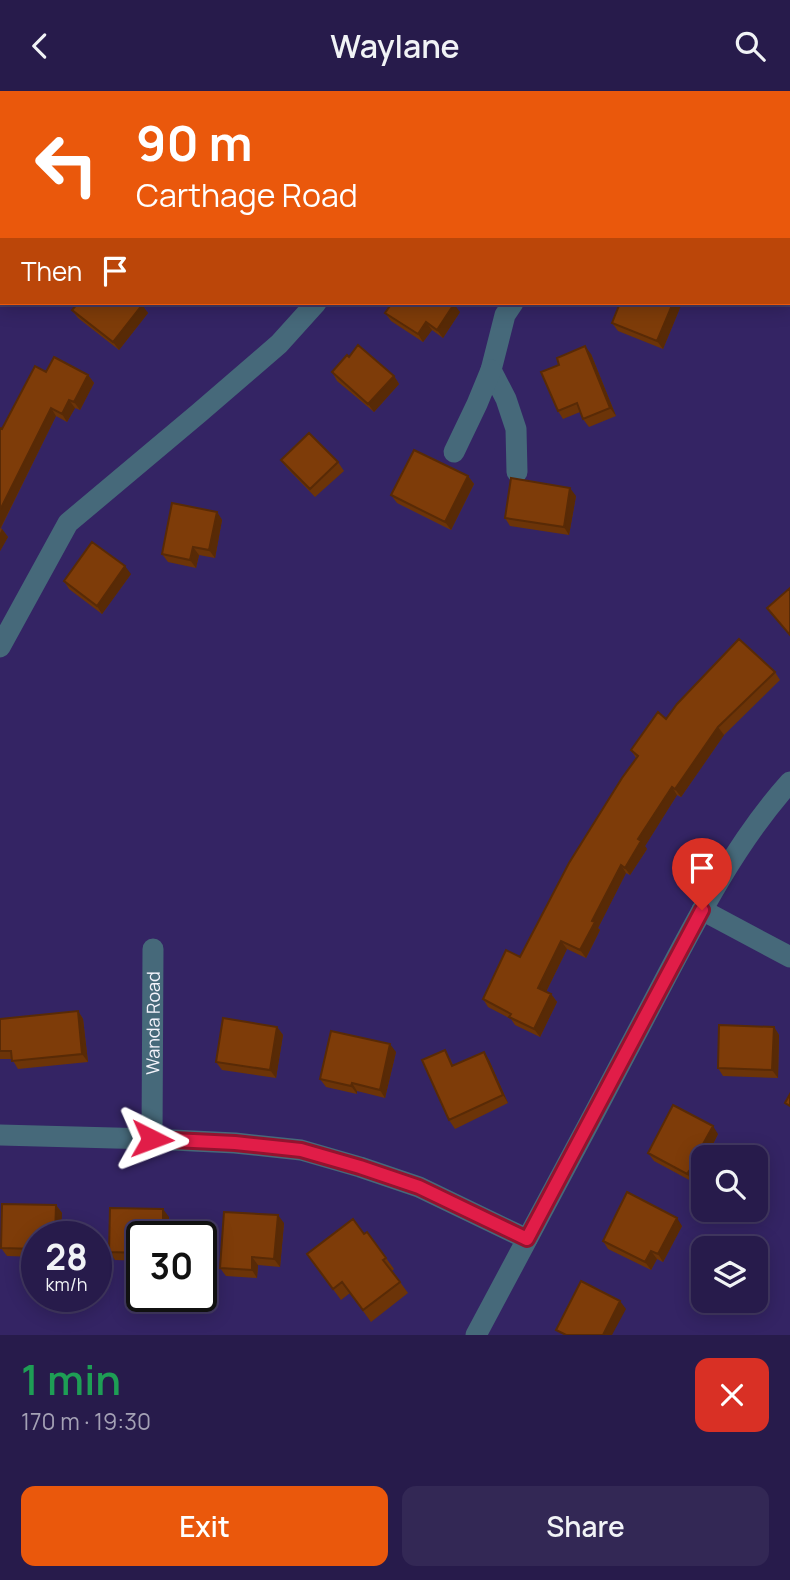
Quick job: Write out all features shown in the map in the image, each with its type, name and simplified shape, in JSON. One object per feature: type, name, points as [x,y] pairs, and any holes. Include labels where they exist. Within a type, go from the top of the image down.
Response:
[{"type":"street","points":[[0,647],[68,523],[279,344],[314,305]]},
{"type":"street","points":[[454,452],[491,370],[505,314],[512,305]]},
{"type":"street","points":[[491,370],[506,399],[516,429],[517,472]]},
{"type":"street","points":[[477,1335],[702,910],[745,841],[790,782]]},
{"type":"street","points":[[702,910],[790,957]]},
{"type":"street","name":"Wanda Road","points":[[152,1139],[153,949]]},
{"type":"street","points":[[0,1135],[235,1143],[301,1150],[419,1187],[527,1239]]},
{"type":"building","points":[[76,305],[142,305],[113,342],[72,310]]},
{"type":"building","points":[[391,305],[453,305],[437,330],[426,322],[418,334],[385,313]]},
{"type":"building","points":[[619,305],[672,305],[657,341],[612,323]]},
{"type":"building","points":[[358,345],[394,376],[368,404],[332,372]]},
{"type":"building","points":[[585,346],[610,408],[583,419],[577,403],[558,411],[541,372],[559,365],[557,358]]},
{"type":"building","points":[[54,357],[88,375],[74,402],[69,400],[62,414],[51,408],[0,510],[0,428],[2,429],[35,366],[46,372]]},
{"type":"building","points":[[309,433],[338,462],[310,489],[281,460]]},
{"type":"building","points":[[414,450],[468,476],[445,522],[391,495]]},
{"type":"building","points":[[511,478],[570,488],[564,527],[505,518]]},
{"type":"building","points":[[172,503],[217,512],[209,550],[193,547],[190,560],[162,554]]},
{"type":"building","points":[[92,542],[125,566],[97,606],[64,581]]},
{"type":"building","points":[[790,588],[790,635],[767,608]]},
{"type":"building","points":[[739,639],[775,672],[718,727],[675,789],[672,787],[638,839],[641,841],[625,868],[621,865],[580,950],[561,941],[538,988],[551,994],[534,1029],[509,1017],[511,1014],[483,999],[506,950],[520,957],[569,863],[638,756],[631,750],[658,712],[666,719]]},
{"type":"building","points":[[78,1011],[82,1054],[12,1061],[11,1051],[0,1051],[0,1019]]},
{"type":"building","points":[[223,1018],[277,1027],[270,1070],[216,1062]]},
{"type":"building","points":[[719,1025],[774,1027],[772,1070],[718,1068]]},
{"type":"building","points":[[331,1031],[390,1044],[380,1090],[320,1079]]},
{"type":"building","points":[[445,1050],[452,1066],[484,1052],[503,1095],[449,1120],[422,1060]]},
{"type":"building","points":[[673,1105],[713,1126],[703,1144],[705,1145],[691,1145],[691,1172],[687,1174],[648,1153]]},
{"type":"building","points":[[627,1192],[677,1218],[658,1254],[651,1251],[645,1262],[603,1241]]},
{"type":"building","points":[[2,1204],[56,1205],[56,1221],[21,1221],[21,1249],[1,1248]]},
{"type":"building","points":[[110,1208],[163,1209],[163,1221],[126,1221],[126,1253],[112,1252],[112,1221],[110,1221]]},
{"type":"building","points":[[224,1212],[278,1215],[274,1259],[252,1257],[252,1270],[220,1268]]},
{"type":"building","points":[[353,1219],[364,1234],[367,1232],[400,1282],[363,1310],[342,1282],[333,1289],[307,1254]]},
{"type":"building","points":[[581,1281],[620,1301],[603,1335],[566,1335],[556,1330]]},
{"type":"route","points":[[152,1139],[235,1143],[301,1150],[419,1187],[527,1239],[702,910]]}]
